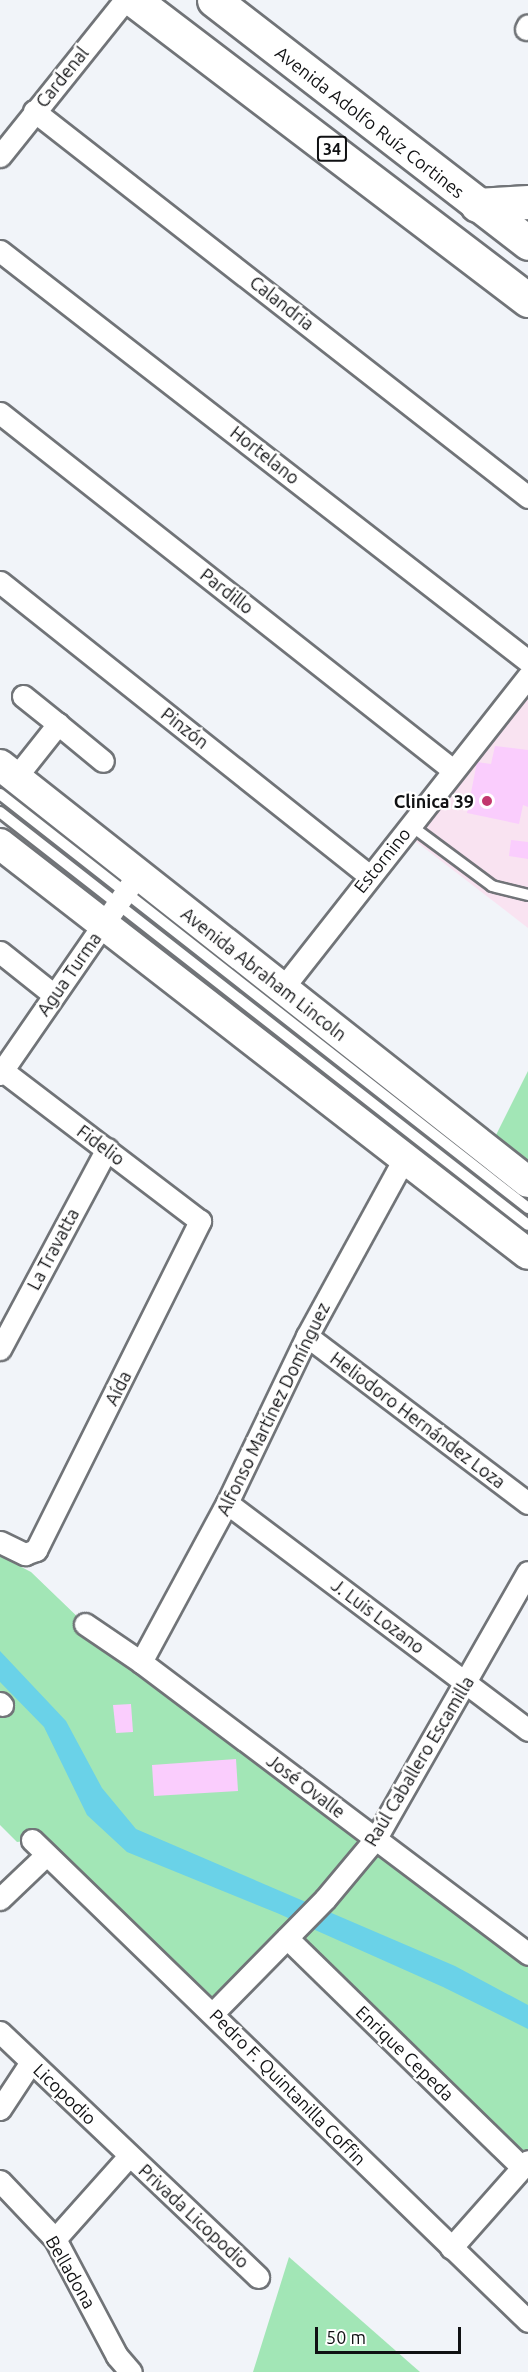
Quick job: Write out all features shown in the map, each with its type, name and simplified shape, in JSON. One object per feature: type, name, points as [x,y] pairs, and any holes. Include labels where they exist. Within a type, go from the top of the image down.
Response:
[{"type":"main road","name":"34","points":[[134,0],[528,300]]},
{"type":"main road","name":"Avenida Adolfo Ruíz Cortines","points":[[214,0],[528,243]]},
{"type":"main road","points":[[477,205],[528,202]]},
{"type":"main road","name":"Avenida Abraham Lincoln","points":[[5,779],[121,899],[282,989],[528,1182]]},
{"type":"main road","points":[[0,844],[121,899],[405,1157],[528,1254]]},
{"type":"street","name":"Cardenal","points":[[0,156],[125,0]]},
{"type":"street","name":"Calandria","points":[[34,111],[528,497]]},
{"type":"street","name":"Hortelano","points":[[0,251],[528,661]]},
{"type":"street","name":"Pardillo","points":[[0,413],[453,770]]},
{"type":"street","name":"Pinzón","points":[[0,582],[369,875]]},
{"type":"street","name":"Estornino","points":[[282,989],[369,875],[528,676]]},
{"type":"street","points":[[23,696],[103,761]]},
{"type":"street","points":[[5,779],[58,724]]},
{"type":"street","name":"Agua Turma","points":[[1,1072],[121,899]]},
{"type":"street","points":[[0,952],[54,995]]},
{"type":"street","name":"Fidelio","points":[[1,1072],[107,1149],[200,1221]]},
{"type":"street","name":"La Travatta","points":[[0,1349],[107,1149]]},
{"type":"street","name":"Alfonso Martínez Domínguez","points":[[141,1662],[227,1503],[307,1336],[405,1157]]},
{"type":"street","name":"Aída","points":[[0,1542],[32,1554],[200,1221]]},
{"type":"street","name":"Heliodoro Hernández Loza","points":[[307,1336],[528,1503]]},
{"type":"street","name":"J. Luis Lozano","points":[[227,1503],[528,1730]]},
{"type":"street","name":"Raúl Caballero Escamilla","points":[[213,2013],[325,1899],[376,1838],[467,1683],[528,1572]]},
{"type":"street","name":"José Ovalle","points":[[84,1624],[141,1662],[528,1954]]},
{"type":"street","name":"Pedro F. Quintanilla Coffin","points":[[0,1899],[39,1847],[528,2320]]},
{"type":"street","name":"Enrique Cepeda","points":[[293,1933],[525,2164]]},
{"type":"street","name":"Licopodio","points":[[0,2032],[129,2156]]},
{"type":"street","points":[[0,2109],[31,2062]]},
{"type":"street","points":[[55,2238],[129,2156]]},
{"type":"street","name":"Privada Licopodio","points":[[129,2156],[258,2277]]},
{"type":"street","points":[[451,2247],[525,2164]]},
{"type":"street","name":"Belladona","points":[[0,2181],[55,2238],[117,2356],[131,2372]]},
{"type":"lane","points":[[0,812],[121,899],[528,1208]]},
{"type":"lane","points":[[410,825],[492,886],[528,895]]},
{"type":"lane","points":[[121,899],[528,1225]]},
{"type":"shaded area","name":"Clinica 39","points":[[528,698],[528,928],[414,840]]},
{"type":"green space","points":[[528,1071],[528,1164],[495,1137]]},
{"type":"green space","points":[[0,1556],[31,1572],[85,1624],[528,1954],[528,2161],[287,1938],[213,2013],[32,1840],[17,1842],[0,1825]]},
{"type":"green space","points":[[289,2257],[420,2372],[253,2372]]},
{"type":"water","points":[[0,1651],[66,1721],[102,1788],[136,1829],[455,1966],[528,2005],[528,2029],[443,1987],[277,1913],[127,1852],[87,1815],[44,1727],[0,1682]]},
{"type":"building","points":[[495,746],[528,750],[528,807],[523,805],[519,824],[467,813],[477,762],[491,764]]},
{"type":"building","points":[[511,840],[528,842],[528,859],[509,856]]},
{"type":"building","points":[[131,1704],[133,1732],[116,1733],[113,1705]]},
{"type":"building","points":[[236,1759],[238,1791],[154,1796],[152,1765]]},
{"type":"place","name":"Clinica 39","points":[[487,801]]}]
